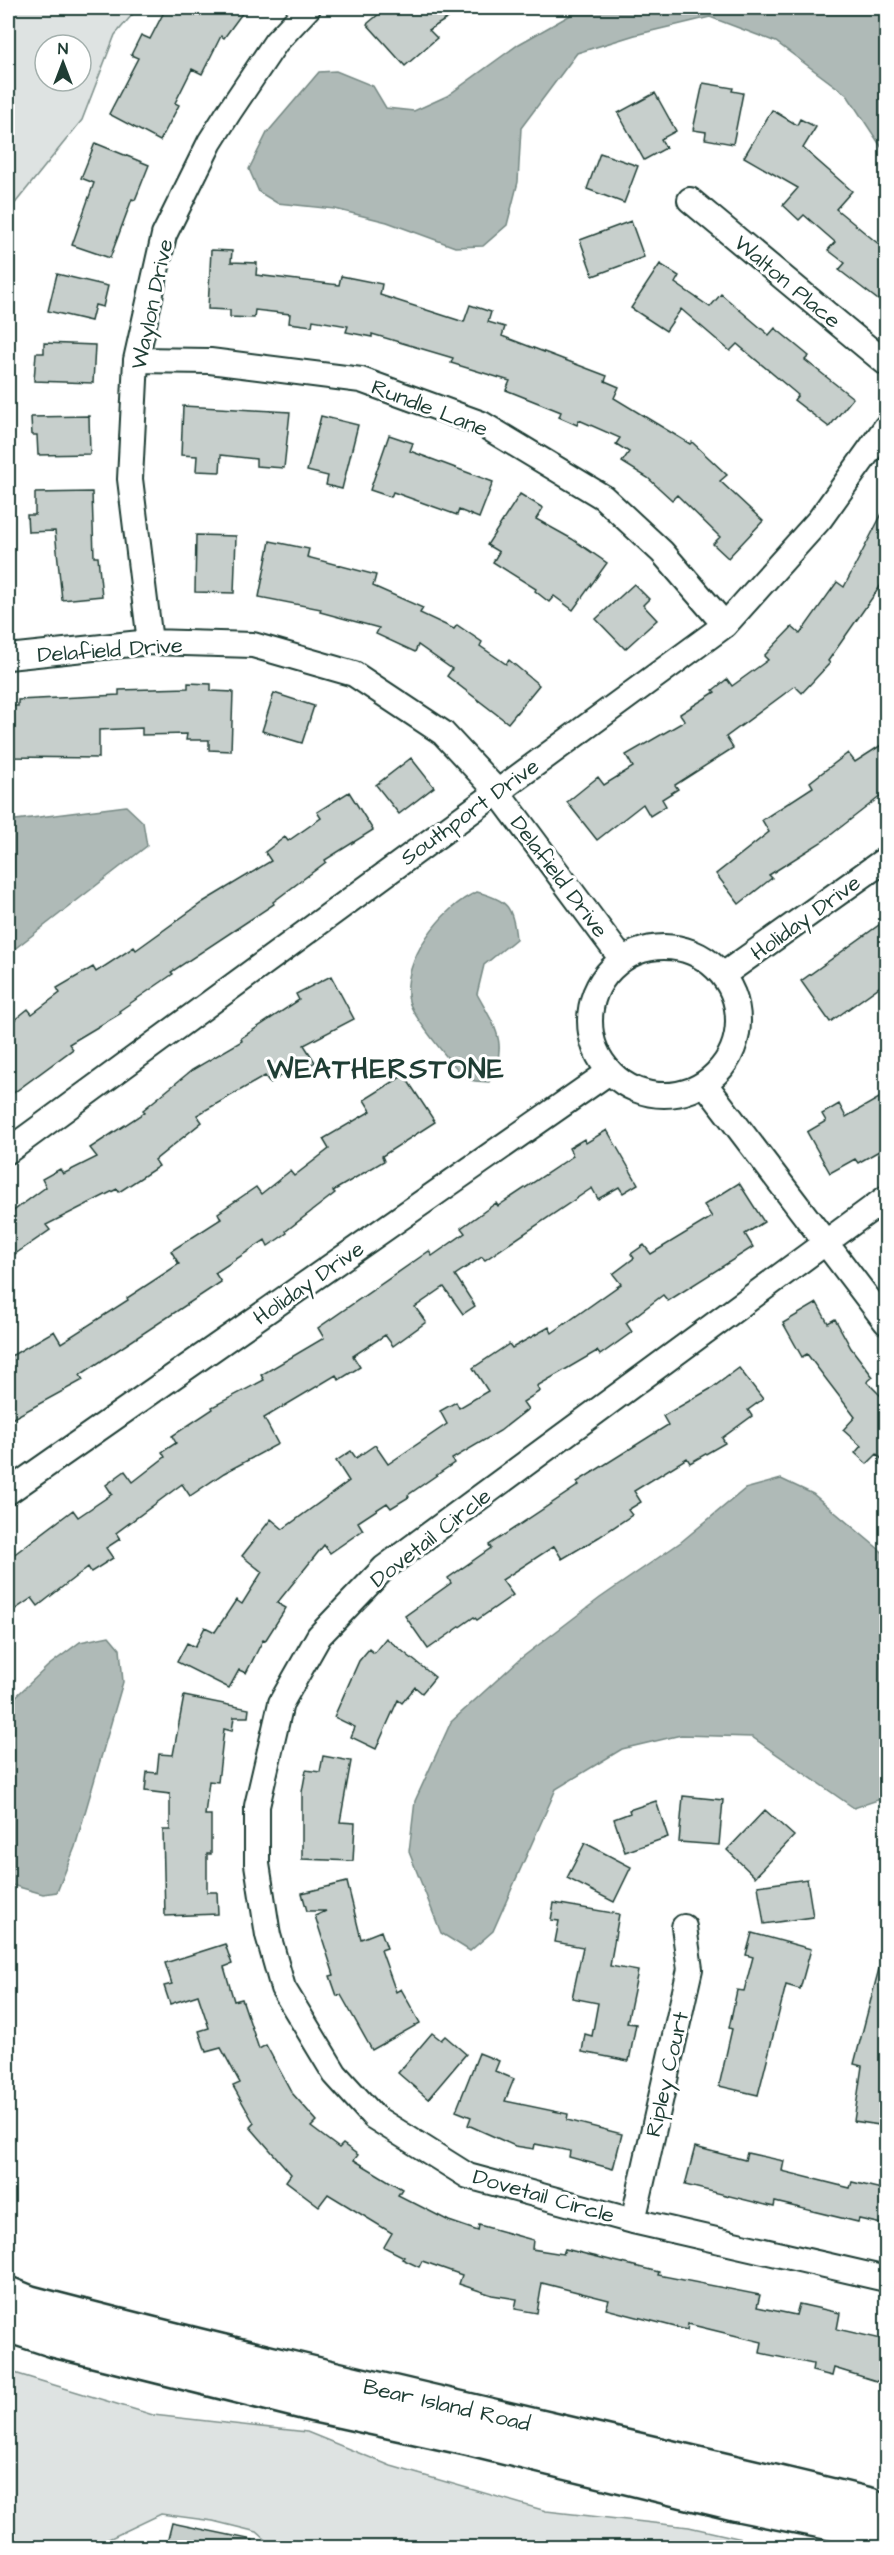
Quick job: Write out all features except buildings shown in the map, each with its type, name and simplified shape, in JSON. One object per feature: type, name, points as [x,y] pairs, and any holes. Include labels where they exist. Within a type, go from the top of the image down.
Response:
[{"type":"street","name":"Waylon Drive","points":[[150,642],[130,479],[136,360],[164,235],[210,142],[229,112],[276,42],[308,8]]},
{"type":"street","name":"Walton Place","points":[[690,200],[886,363]]},
{"type":"street","name":"Rundle Lane","points":[[136,360],[210,361],[361,380],[482,424],[603,498],[662,552],[725,625]]},
{"type":"street","name":"Southport Drive","points":[[8,1150],[496,790],[725,625],[820,519],[886,427]]},
{"type":"street","name":"Delafield Drive","points":[[8,657],[150,642],[252,645],[354,674],[443,733],[496,790],[621,958]]},
{"type":"street","name":"Holiday Drive","points":[[723,975],[886,859]]},
{"type":"street","points":[[645,948],[682,948],[706,959],[723,975],[737,1004],[736,1040],[726,1063],[705,1084],[681,1094],[667,1096],[632,1089],[609,1072],[590,1039],[590,1006],[600,981],[621,958],[645,948]]},
{"type":"street","name":"Holiday Drive","points":[[8,1492],[609,1072]]},
{"type":"street","points":[[705,1084],[886,1322]]},
{"type":"street","name":"Dovetail Circle","points":[[886,1198],[384,1568],[319,1636],[281,1703],[257,1806],[257,1864],[268,1935],[283,1988],[335,2074],[374,2117],[468,2176],[633,2221],[886,2279]]},
{"type":"street","name":"Ripley Court","points":[[633,2221],[690,1969],[684,1927]]},
{"type":"street","name":"Bear Island Road","points":[[8,2294],[30,2303],[280,2366],[562,2430],[870,2505],[886,2515]]},
{"type":"street","name":"Bear Island Road","points":[[8,2325],[54,2340],[315,2405],[471,2439],[734,2503],[866,2530],[886,2524]]},
{"type":"shaded area","points":[[8,8],[138,8],[115,35],[93,92],[93,33],[33,33],[33,93],[92,93],[82,120],[8,212]]},
{"type":"shaded area","points":[[583,8],[886,8],[886,154],[847,95],[776,42],[710,17],[635,35],[577,53],[521,128],[518,182],[507,225],[483,246],[455,247],[387,222],[335,209],[277,203],[259,192],[249,169],[267,133],[319,72],[336,71],[373,86],[386,108],[414,111],[447,96],[519,44]]},
{"type":"shaded area","points":[[126,806],[143,822],[147,846],[8,954],[8,821]]},
{"type":"shaded area","points":[[477,892],[496,898],[507,906],[513,919],[516,939],[484,965],[477,994],[498,1036],[499,1057],[489,1082],[471,1080],[456,1068],[412,1008],[408,986],[417,953],[438,922],[450,909]]},
{"type":"shaded area","points":[[781,1479],[813,1494],[886,1555],[886,1794],[884,1798],[854,1808],[752,1737],[681,1735],[622,1749],[556,1789],[493,1931],[470,1951],[441,1933],[409,1852],[415,1801],[451,1722],[520,1659],[600,1598],[681,1542],[745,1489]]},
{"type":"shaded area","points":[[109,1636],[120,1649],[123,1682],[75,1847],[57,1892],[43,1894],[8,1884],[8,1704],[48,1666],[80,1642]]},
{"type":"shaded area","points":[[8,2371],[153,2415],[307,2432],[391,2466],[546,2511],[689,2527],[778,2547],[274,2547],[257,2532],[213,2521],[161,2514],[92,2547],[8,2547]]},
{"type":"district","name":"WEATHERSTONE","points":[[386,1068]]}]
